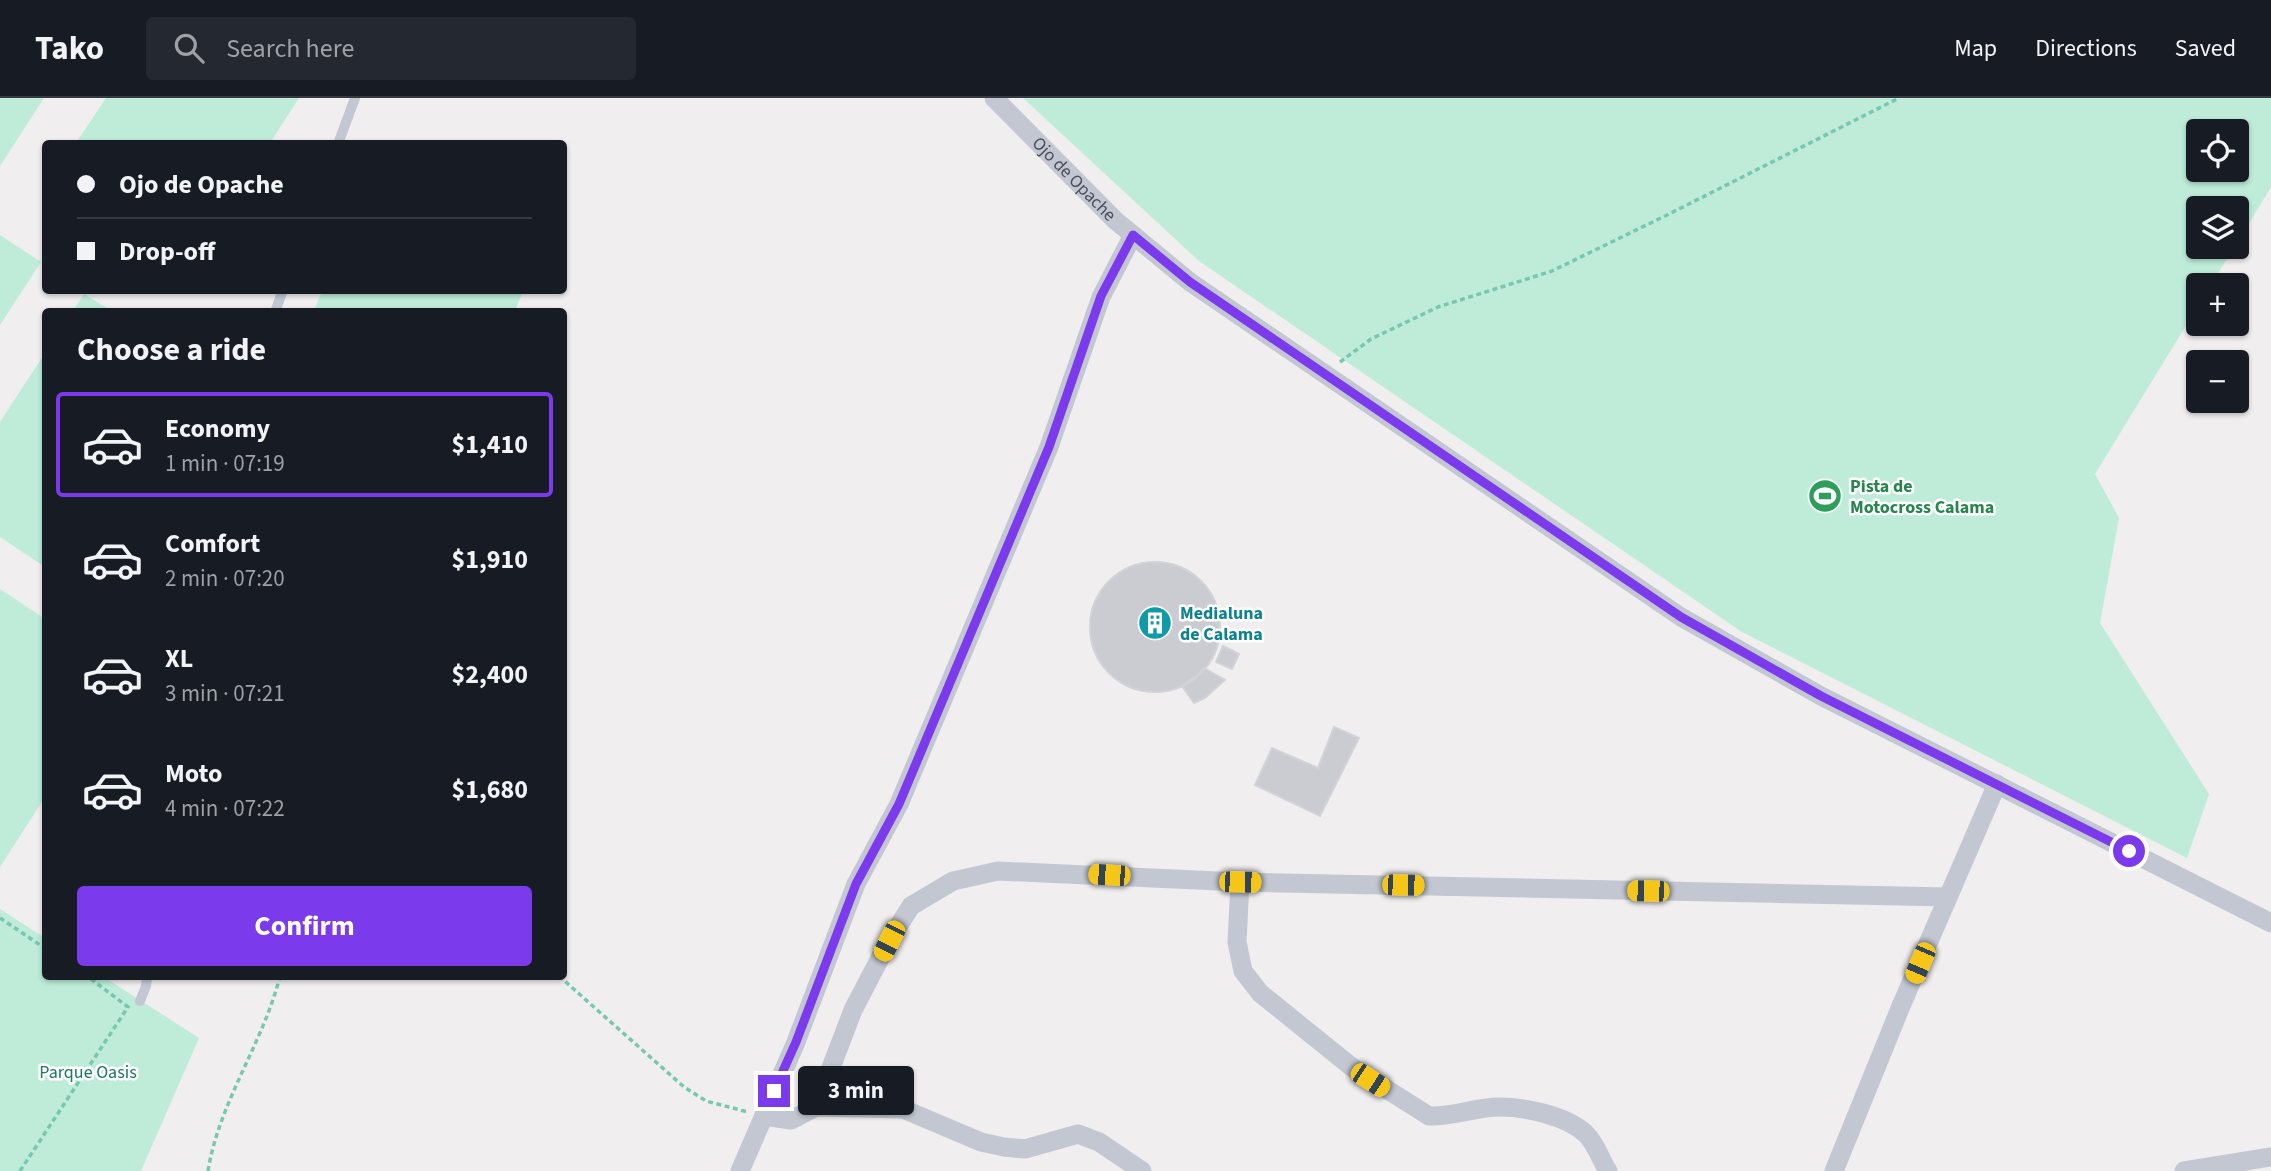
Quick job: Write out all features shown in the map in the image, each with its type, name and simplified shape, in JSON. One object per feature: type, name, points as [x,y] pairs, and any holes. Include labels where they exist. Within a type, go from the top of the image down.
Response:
[{"type":"street","name":"Ojo de Opache","points":[[994,98],[1116,221],[1190,282],[1681,617],[1821,696],[2271,923]]},
{"type":"street","points":[[740,1171],[796,1042],[856,884],[899,804],[1049,447],[1101,296],[1133,235]]},
{"type":"street","points":[[1834,1171],[1997,784]]},
{"type":"street","points":[[816,1107],[853,1010],[889,941],[911,906],[953,881],[998,871],[1240,882],[1948,897]]},
{"type":"street","points":[[1240,882],[1237,942],[1243,971],[1260,993],[1353,1068],[1429,1116],[1499,1107],[1536,1112],[1568,1121],[1586,1134],[1608,1171]]},
{"type":"street","points":[[764,1116],[791,1120],[816,1107],[903,1109],[981,1142],[1025,1149],[1077,1134],[1099,1143],[1142,1171]]},
{"type":"street","points":[[2184,1171],[2271,1157]]},
{"type":"lane","points":[[339,140],[355,98]]},
{"type":"lane","points":[[139,1001],[147,980]]},
{"type":"path","points":[[1327,376],[1341,361],[1371,339],[1427,312],[1552,271],[1899,98]]},
{"type":"path","points":[[0,918],[42,946]]},
{"type":"path","points":[[20,1171],[128,1007],[93,980]]},
{"type":"path","points":[[208,1171],[210,1154],[221,1118],[261,1033],[279,980]]},
{"type":"path","points":[[564,980],[684,1087],[706,1101],[764,1116]]},
{"type":"green space","points":[[0,98],[44,98],[0,166]]},
{"type":"green space","points":[[106,98],[299,98],[272,140],[78,140]]},
{"type":"green space","name":"Pista de Motocross Calama","points":[[1023,98],[2271,98],[2271,187],[2249,223],[2249,196],[2186,196],[2186,259],[2227,259],[2218,273],[2186,273],[2186,326],[2095,474],[2119,518],[2100,623],[2209,794],[2187,858],[1742,632],[1199,261]]},
{"type":"green space","points":[[0,235],[41,262],[0,325]]},
{"type":"green space","points":[[84,294],[107,308],[75,308]]},
{"type":"green space","points":[[320,294],[522,294],[516,308],[315,308]]},
{"type":"green space","points":[[42,358],[42,565],[0,537],[0,422]]},
{"type":"green space","points":[[0,589],[42,617],[42,802],[0,867]]},
{"type":"green space","name":"Parque Oasis","points":[[0,909],[42,936],[42,980],[109,980],[199,1038],[141,1171],[0,1171]]},
{"type":"building","name":"Medialuna de Calama","points":[[1155,562],[1180,567],[1201,581],[1215,602],[1220,627],[1215,652],[1201,673],[1180,687],[1155,692],[1130,687],[1109,673],[1095,652],[1090,627],[1095,602],[1109,581],[1130,567]]},
{"type":"building","points":[[1223,646],[1239,654],[1232,669],[1216,662]]},
{"type":"building","points":[[1204,668],[1225,680],[1205,698],[1194,703],[1182,686]]},
{"type":"building","points":[[1334,727],[1359,738],[1320,816],[1255,785],[1272,748],[1318,768]]},
{"type":"place","name":"Pista de Motocross Calama","points":[[1825,496]]},
{"type":"place","name":"Medialuna de Calama","points":[[1155,623]]},
{"type":"route","points":[[774,1091],[796,1042],[856,884],[899,804],[1049,447],[1101,296],[1133,235],[1190,282],[1681,617],[1821,696],[2129,851]]}]
